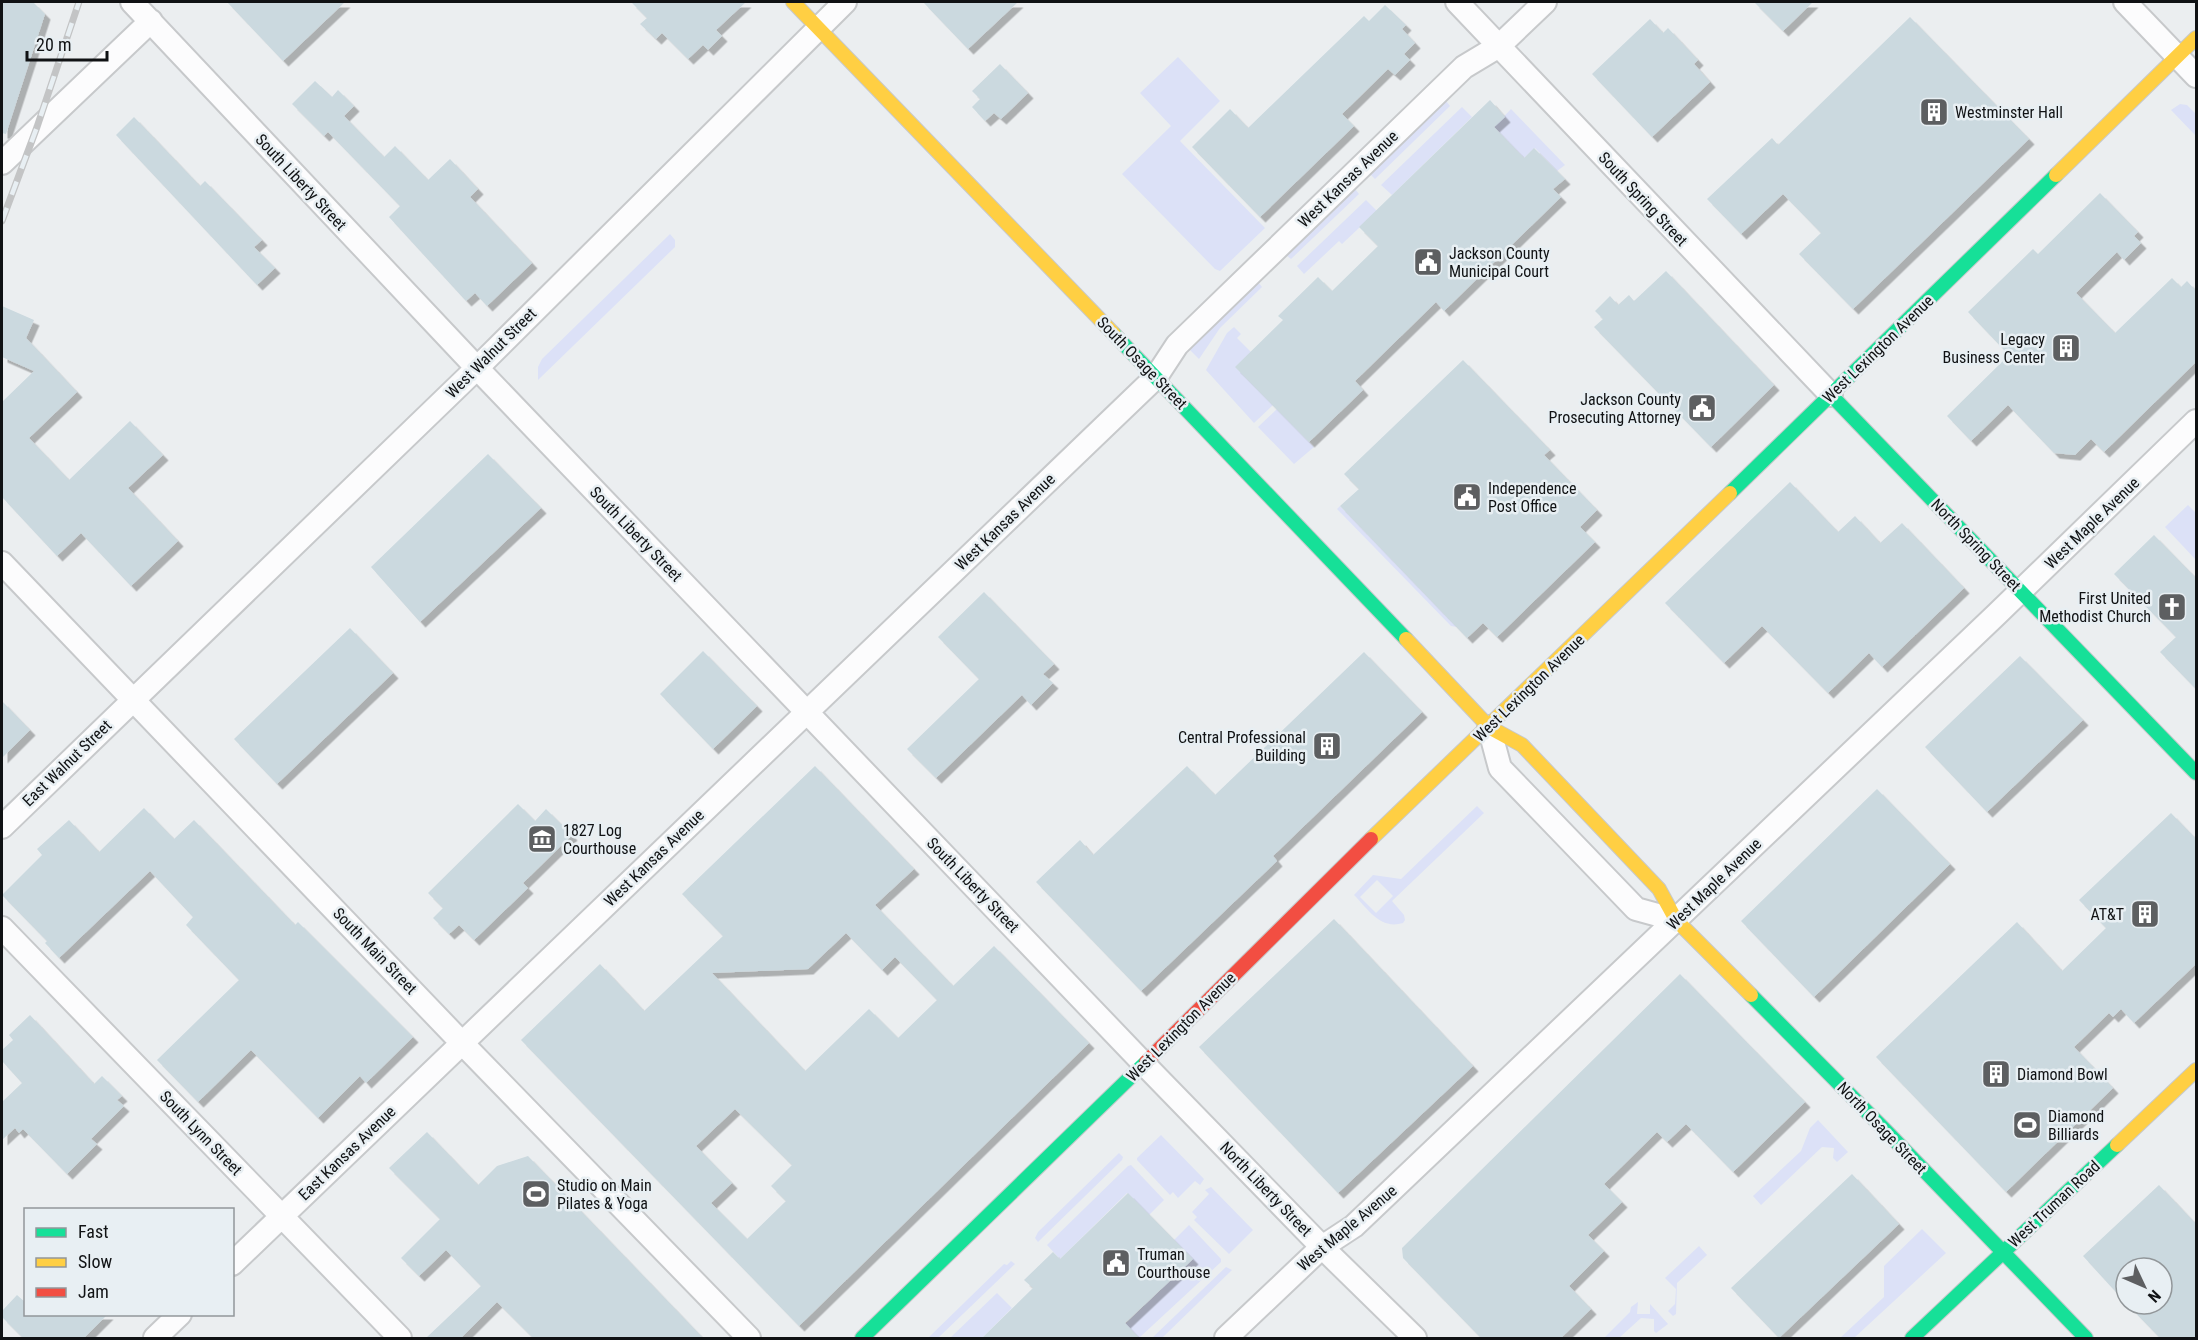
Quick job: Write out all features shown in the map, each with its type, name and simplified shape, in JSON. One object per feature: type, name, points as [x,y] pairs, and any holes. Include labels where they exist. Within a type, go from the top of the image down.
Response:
[{"type":"street","name":"South Liberty Street","points":[[132,2],[477,368],[1144,1064]]},
{"type":"street","name":"South Osage Street","points":[[793,2],[1314,540],[1488,727]]},
{"type":"street","name":"West Walnut Street","points":[[132,699],[477,368],[845,2]]},
{"type":"street","name":"South Spring Street","points":[[1457,2],[1831,395]]},
{"type":"street","name":"West Kansas Avenue","points":[[462,1043],[1156,377],[1177,345],[1464,67],[1499,46],[1545,2]]},
{"type":"street","points":[[2125,2],[2196,76]]},
{"type":"street","points":[[2,163],[150,21]]},
{"type":"street","name":"West Lexington Avenue","points":[[862,1338],[1322,887],[2196,38]]},
{"type":"street","name":"North Spring Street","points":[[1831,395],[2196,773]]},
{"type":"street","name":"West Maple Avenue","points":[[1226,1338],[1322,1247],[1354,1226],[2021,592],[2196,421]]},
{"type":"street","name":"South Main Street","points":[[2,563],[462,1043],[749,1338]]},
{"type":"street","name":"East Walnut Street","points":[[2,827],[132,699]]},
{"type":"street","points":[[1488,727],[1500,768],[1636,909],[1676,920]]},
{"type":"street","name":"North Osage Street","points":[[1488,727],[1522,745],[1659,889],[1676,920],[2086,1338]]},
{"type":"street","name":"South Lynn Street","points":[[2,928],[400,1338]]},
{"type":"street","name":"East Kansas Avenue","points":[[234,1262],[462,1043]]},
{"type":"street","name":"North Liberty Street","points":[[1144,1064],[1322,1247],[1415,1338]]},
{"type":"street","name":"West Truman Road","points":[[1912,1338],[2196,1070]]},
{"type":"street","points":[[155,1338],[178,1316]]},
{"type":"shaded area","points":[[1178,57],[1220,101],[1180,141],[1265,228],[1220,271],[1215,269],[1122,174],[1171,126],[1140,93]]},
{"type":"shaded area","points":[[1446,101],[1450,106],[1375,179],[1370,174]]},
{"type":"shaded area","points":[[2180,104],[2187,105],[2196,114],[2196,136],[2171,110]]},
{"type":"shaded area","points":[[1462,107],[1472,117],[1392,195],[1381,185]]},
{"type":"shaded area","points":[[1511,109],[1565,165],[1557,171],[1535,148],[1524,158],[1494,127]]},
{"type":"shaded area","points":[[1355,189],[1359,194],[1291,259],[1286,255]]},
{"type":"shaded area","points":[[1366,200],[1377,211],[1342,244],[1339,241],[1304,274],[1297,266]]},
{"type":"shaded area","points":[[670,234],[675,240],[675,247],[538,380],[538,367],[542,359]]},
{"type":"shaded area","points":[[1258,282],[1262,287],[1220,328],[1199,359],[1189,349]]},
{"type":"shaded area","points":[[1234,327],[1241,334],[1237,338],[1251,352],[1236,367],[1273,405],[1254,423],[1206,370],[1227,333]]},
{"type":"shaded area","points":[[1277,409],[1314,447],[1294,464],[1258,427]]},
{"type":"shaded area","points":[[2188,505],[2196,513],[2196,560],[2165,527]]},
{"type":"shaded area","points":[[1340,506],[1457,627],[1451,626],[1337,509]]},
{"type":"shaded area","points":[[1477,806],[1484,813],[1392,901],[1404,915],[1403,923],[1388,924],[1381,921],[1354,895],[1373,875],[1401,879]],"holes":[[[1377,880],[1393,896],[1376,913],[1360,897]]]},
{"type":"shaded area","points":[[1818,1120],[1848,1152],[1837,1162],[1833,1158],[1834,1148],[1822,1147],[1761,1205],[1753,1196],[1801,1151],[1810,1128]]},
{"type":"shaded area","points":[[1161,1135],[1204,1179],[1200,1185],[1195,1181],[1178,1198],[1173,1192],[1170,1195],[1137,1160]]},
{"type":"shaded area","points":[[1119,1153],[1123,1157],[1122,1160],[1038,1242],[1035,1238],[1038,1232]]},
{"type":"shaded area","points":[[1131,1165],[1164,1200],[1149,1215],[1127,1193],[1060,1259],[1047,1245]]},
{"type":"shaded area","points":[[1211,1187],[1253,1230],[1229,1254],[1194,1220],[1197,1217],[1192,1212],[1209,1194],[1205,1190]]},
{"type":"shaded area","points":[[1189,1225],[1221,1259],[1221,1262],[1139,1338],[1125,1324],[1192,1260],[1174,1240]]},
{"type":"shaded area","points":[[1922,1229],[1946,1253],[1854,1338],[1840,1338],[1884,1297],[1884,1266]]},
{"type":"shaded area","points":[[1699,1246],[1707,1255],[1677,1283],[1676,1314],[1673,1316],[1668,1311],[1675,1304],[1676,1289],[1665,1278]]},
{"type":"shaded area","points":[[1011,1261],[1015,1264],[938,1338],[928,1338],[1004,1264],[1007,1265]]},
{"type":"shaded area","points":[[1226,1267],[1232,1270],[1162,1338],[1152,1338]]},
{"type":"shaded area","points":[[997,1293],[1012,1308],[982,1338],[950,1338]]},
{"type":"shaded area","points":[[1638,1302],[1637,1314],[1650,1314],[1650,1304],[1668,1324],[1656,1333],[1654,1319],[1641,1318],[1619,1338],[1604,1338],[1630,1312],[1631,1307]]},
{"type":"building","points":[[2,2],[33,2],[45,14],[6,134],[2,133]]},
{"type":"building","points":[[227,2],[345,2],[283,61]]},
{"type":"building","points":[[631,2],[746,2],[716,30],[722,36],[708,50],[703,45],[688,59],[662,33],[656,39],[640,24],[647,18]]},
{"type":"building","points":[[923,2],[1018,2],[968,49]]},
{"type":"building","points":[[1754,2],[1813,2],[1783,31]]},
{"type":"building","points":[[1385,5],[1406,25],[1402,29],[1415,43],[1404,54],[1410,60],[1395,75],[1388,69],[1342,114],[1354,126],[1260,217],[1192,147],[1230,109],[1248,128],[1364,16],[1369,21]]},
{"type":"building","points":[[1910,17],[2029,139],[1853,309],[1799,254],[1821,233],[1783,194],[1741,234],[1707,199],[1772,138],[1778,145]]},
{"type":"building","points":[[1650,19],[1663,33],[1668,28],[1698,60],[1694,64],[1710,82],[1652,137],[1592,74]]},
{"type":"building","points":[[1000,64],[1028,93],[1001,119],[994,113],[985,121],[972,107],[980,99],[972,91]]},
{"type":"building","points":[[315,81],[332,97],[338,90],[354,106],[344,116],[384,157],[395,146],[428,180],[450,159],[478,189],[470,197],[532,263],[487,306],[475,293],[466,301],[389,217],[400,206],[328,132],[324,136],[292,104]]},
{"type":"building","name":"Jackson County Municipal Court","points":[[1490,100],[1505,117],[1494,127],[1524,158],[1534,148],[1565,179],[1553,189],[1561,197],[1444,311],[1436,302],[1355,381],[1363,390],[1309,442],[1235,367],[1283,320],[1278,316],[1318,277],[1332,291],[1378,246],[1359,227]]},
{"type":"building","points":[[134,117],[200,186],[205,181],[262,240],[254,247],[275,268],[257,285],[116,135]]},
{"type":"building","points":[[2100,193],[2138,232],[2134,236],[2141,243],[2124,260],[2117,252],[2076,293],[2115,333],[2172,278],[2181,287],[2187,281],[2196,291],[2196,362],[2104,452],[2091,439],[2075,455],[2054,453],[2008,405],[1971,441],[1947,416],[2009,355],[1968,312],[2033,249],[2038,254]]},
{"type":"building","points":[[1666,271],[1774,385],[1711,447],[1594,327],[1603,319],[1595,311],[1610,296],[1618,305],[1629,295],[1634,301]]},
{"type":"building","points":[[2,306],[34,320],[26,338],[77,392],[29,438],[69,480],[130,421],[163,455],[128,488],[178,541],[131,586],[81,533],[57,556],[2,497],[2,402],[34,371],[2,357]]},
{"type":"building","name":"Independence Post Office","points":[[1463,360],[1550,450],[1544,455],[1597,510],[1580,527],[1595,542],[1497,637],[1483,623],[1467,638],[1340,506],[1359,489],[1344,474]]},
{"type":"building","points":[[488,454],[541,508],[420,622],[371,567]]},
{"type":"building","points":[[1790,482],[1838,532],[1855,516],[1880,543],[1902,523],[1964,588],[1882,667],[1869,653],[1828,693],[1762,626],[1724,663],[1665,603]]},
{"type":"building","name":"First United Methodist Church","points":[[2154,535],[2196,578],[2196,689],[2160,652],[2176,637],[2114,574]]},
{"type":"building","points":[[984,592],[1054,664],[1043,674],[1053,683],[1031,705],[1022,695],[936,778],[907,749],[979,679],[938,637]]},
{"type":"building","points":[[350,628],[393,673],[277,784],[234,739]]},
{"type":"building","points":[[703,651],[757,706],[713,749],[660,694]]},
{"type":"building","points":[[1364,652],[1422,712],[1273,856],[1277,861],[1141,991],[1036,882],[1080,840],[1093,855],[1187,766],[1215,795]]},
{"type":"building","points":[[2020,656],[2083,720],[1987,812],[1925,747]]},
{"type":"building","points":[[2,701],[30,730],[2,758]]},
{"type":"building","points":[[815,766],[914,869],[875,905],[953,986],[994,946],[1089,1043],[799,1326],[521,1040],[600,964],[644,1011],[723,936],[682,894]],"holes":[[[846,933],[882,970],[895,957],[937,1000],[898,1038],[869,1009],[805,1071],[712,973],[808,969]],[[735,1109],[792,1165],[771,1186],[786,1201],[747,1239],[711,1203],[732,1183],[696,1146]]]},
{"type":"building","points":[[1877,789],[1950,864],[1814,997],[1741,921]]},
{"type":"building","points":[[518,804],[535,821],[546,809],[572,835],[523,883],[528,888],[474,940],[459,925],[449,934],[433,918],[443,908],[428,893]]},
{"type":"building","points":[[144,808],[174,839],[194,820],[295,925],[298,922],[413,1037],[366,1083],[360,1076],[318,1118],[251,1050],[198,1102],[157,1060],[239,980],[186,925],[193,917],[150,871],[59,958],[45,943],[47,941],[2,895],[42,855],[37,849],[69,820],[99,852]]},
{"type":"building","points":[[2171,813],[2196,839],[2196,964],[2134,1023],[2121,1009],[2113,1017],[2109,1013],[2074,1047],[2113,1088],[2006,1192],[1876,1057],[2017,922],[2062,971],[2106,928],[2079,900]]},
{"type":"building","points":[[1334,919],[1473,1066],[1338,1193],[1199,1047]]},
{"type":"building","points":[[1680,974],[1805,1102],[1733,1172],[1686,1124],[1667,1142],[1657,1132],[1604,1184],[1622,1202],[1588,1235],[1604,1251],[1569,1286],[1591,1309],[1561,1338],[1481,1338],[1403,1258],[1402,1248]]},
{"type":"building","points":[[30,1015],[94,1084],[102,1076],[122,1096],[117,1100],[124,1106],[91,1139],[97,1144],[67,1174],[23,1129],[19,1133],[15,1128],[2,1140],[2,1102],[22,1083],[2,1061],[2,1050],[13,1040],[9,1035]]},
{"type":"building","points":[[427,1132],[478,1185],[497,1166],[528,1156],[703,1338],[533,1338],[497,1302],[461,1338],[426,1338],[481,1286],[446,1250],[419,1276],[401,1258],[440,1219],[389,1168]]},
{"type":"building","points":[[1852,1174],[1899,1224],[1779,1338],[1731,1288]]},
{"type":"building","points":[[2159,1185],[2196,1224],[2196,1338],[2160,1338],[2139,1316],[2174,1316],[2174,1256],[2114,1256],[2114,1290],[2083,1256]]},
{"type":"building","name":"Truman Courthouse","points":[[1128,1193],[1193,1259],[1125,1323],[1139,1338],[982,1338],[1033,1288],[1024,1280],[1053,1252],[1060,1259]]},
{"type":"building","points":[[17,1295],[24,1301],[24,1316],[106,1316],[84,1338],[23,1338],[2,1317],[2,1311]]},
{"type":"railway","points":[[2,221],[37,127],[79,2]]},
{"type":"traffic: fast","points":[[1730,493],[2056,175]]},
{"type":"traffic: fast","points":[[1114,334],[1406,639]]},
{"type":"traffic: fast","points":[[1831,395],[2196,773]]},
{"type":"traffic: fast","points":[[1751,995],[2086,1338]]},
{"type":"traffic: fast","points":[[862,1338],[1146,1062]]},
{"type":"traffic: fast","points":[[1912,1338],[2117,1145]]},
{"type":"traffic: slow","points":[[793,2],[1114,334]]},
{"type":"traffic: slow","points":[[2056,175],[2196,38]]},
{"type":"traffic: slow","points":[[1371,839],[1730,493]]},
{"type":"traffic: slow","points":[[1406,639],[1489,727],[1522,745],[1659,889],[1676,920],[1751,995]]},
{"type":"traffic: slow","points":[[2117,1145],[2196,1070]]},
{"type":"traffic: jam","points":[[1146,1062],[1371,839]]},
{"type":"place","name":"Westminster Hall","points":[[1934,112]]},
{"type":"place","name":"Jackson County Municipal Court","points":[[1428,262]]},
{"type":"place","name":"Legacy Business Center","points":[[2066,348]]},
{"type":"place","name":"Jackson County Prosecuting Attorney","points":[[1702,408]]},
{"type":"place","name":"Independence Post Office","points":[[1467,497]]},
{"type":"place","name":"First United Methodist Church","points":[[2172,607]]},
{"type":"place","name":"Central Professional Building","points":[[1327,746]]},
{"type":"place","name":"1827 Log Courthouse","points":[[542,839]]},
{"type":"place","name":"AT&T","points":[[2145,914]]},
{"type":"place","name":"Diamond Bowl","points":[[1996,1074]]},
{"type":"place","name":"Diamond Billiards","points":[[2027,1125]]},
{"type":"place","name":"Studio on Main Pilates & Yoga","points":[[536,1194]]},
{"type":"place","name":"Truman Courthouse","points":[[1116,1263]]}]
